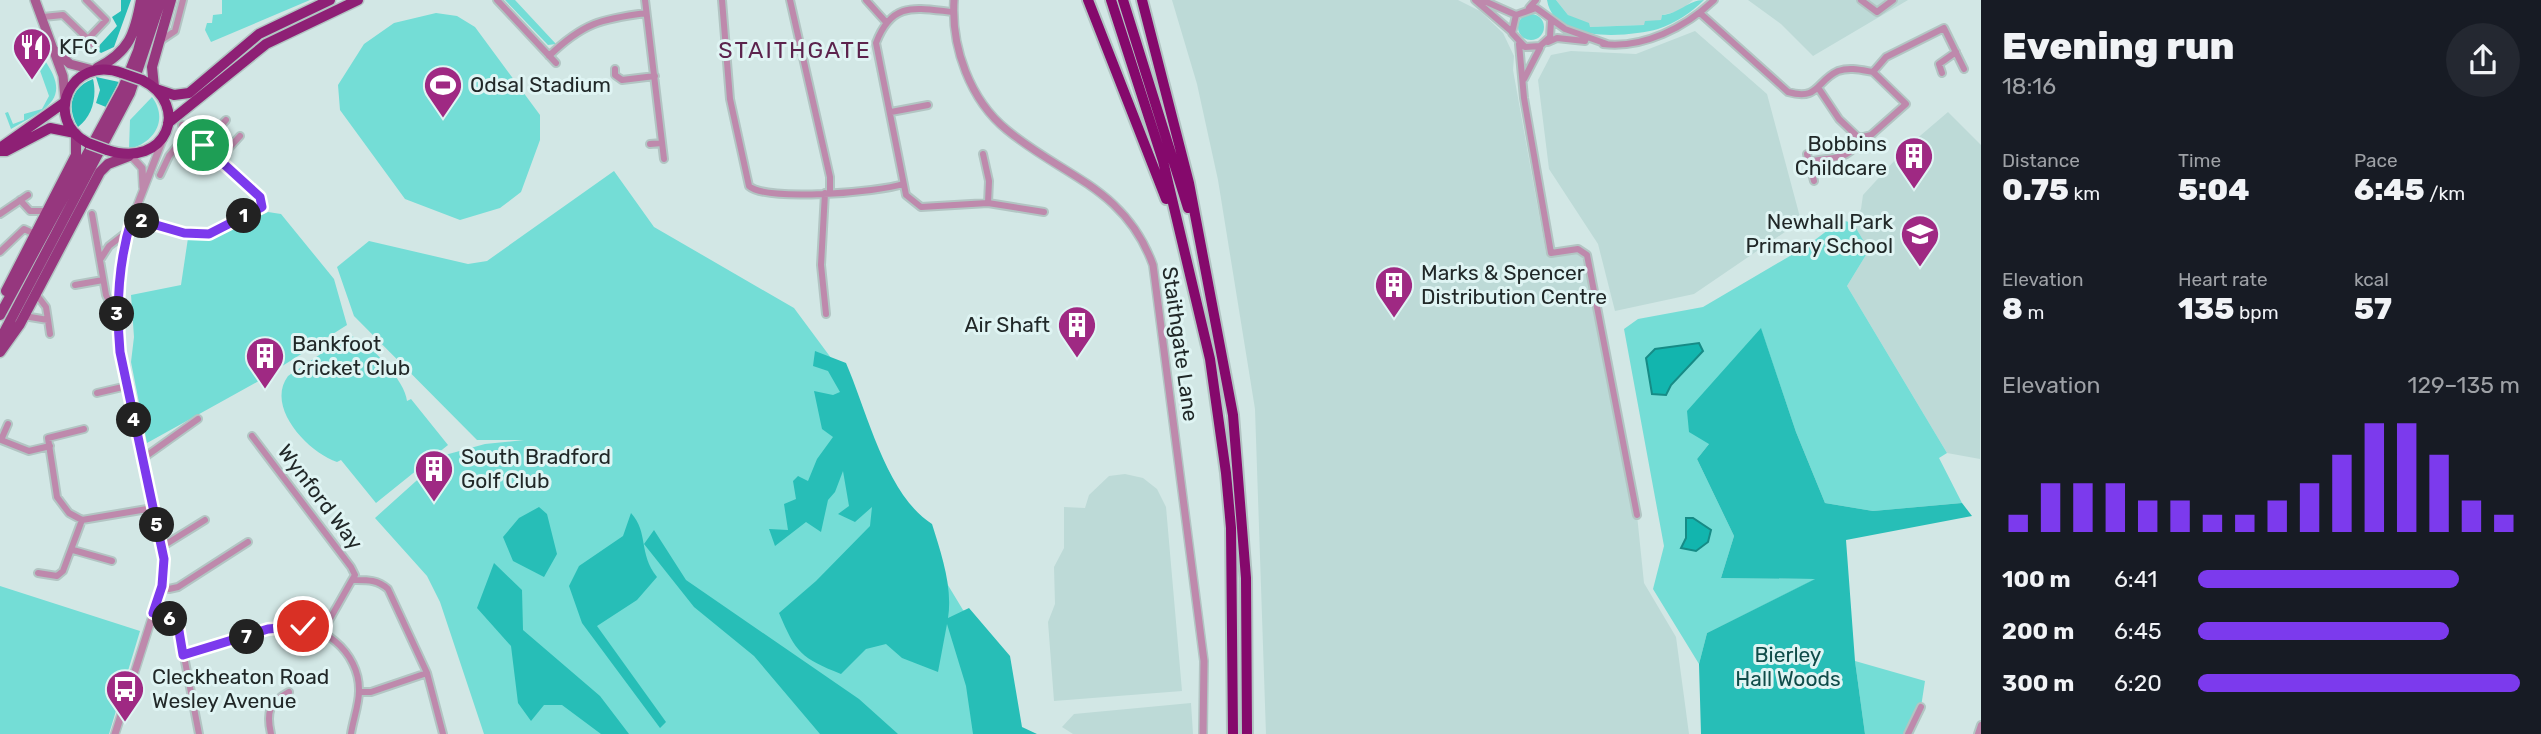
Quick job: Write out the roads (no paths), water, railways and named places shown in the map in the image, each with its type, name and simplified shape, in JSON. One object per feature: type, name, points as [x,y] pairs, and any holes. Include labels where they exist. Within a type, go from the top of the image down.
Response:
[{"type":"highway","points":[[0,149],[65,101],[76,79],[95,69],[122,73],[174,95],[189,93],[259,34],[330,0]]},
{"type":"highway","points":[[168,123],[266,44],[358,0]]},
{"type":"highway","points":[[1088,0],[1177,224]]},
{"type":"highway","points":[[1111,0],[1163,161],[1210,359],[1226,473],[1233,577],[1233,734]]},
{"type":"highway","points":[[1124,0],[1208,274]]},
{"type":"highway","points":[[1142,0],[1189,183],[1233,415],[1244,530],[1247,734]]},
{"type":"highway","points":[[0,149],[6,151],[50,128],[75,134],[88,143],[130,156],[149,151],[164,135],[168,123],[166,102],[155,88]]},
{"type":"highway","points":[[65,101],[66,117],[75,134]]},
{"type":"main road","points":[[35,0],[65,83],[65,101]]},
{"type":"main road","points":[[53,48],[70,64],[95,69],[117,58],[126,47],[141,0]]},
{"type":"main road","points":[[0,315],[126,91],[151,0]]},
{"type":"main road","points":[[0,340],[126,91],[161,0]]},
{"type":"main road","points":[[155,88],[151,71],[171,0]]},
{"type":"main road","points":[[0,304],[76,155],[75,134]]},
{"type":"main road","points":[[0,352],[24,316],[100,172],[108,164],[130,156]]},
{"type":"street","points":[[86,0],[106,20],[88,39]]},
{"type":"street","points":[[160,41],[175,31],[183,0]]},
{"type":"street","points":[[497,0],[556,64]]},
{"type":"street","points":[[645,0],[664,159]]},
{"type":"street","points":[[722,0],[730,99],[749,186],[762,193],[828,193],[876,191],[903,184]]},
{"type":"street","points":[[790,0],[830,177],[821,265],[826,314]]},
{"type":"street","points":[[866,0],[885,21]]},
{"type":"street","name":"Staithgate Lane","points":[[954,0],[955,37],[965,70],[981,102],[1006,129],[1091,184],[1116,204],[1136,229],[1153,265],[1204,661],[1203,734]]},
{"type":"street","points":[[1475,0],[1512,33],[1519,44],[1522,84],[1551,253],[1578,249],[1587,255],[1637,516]]},
{"type":"street","points":[[1482,0],[1516,15]]},
{"type":"street","points":[[1512,33],[1516,15],[1529,8],[1536,0]]},
{"type":"street","points":[[1542,0],[1542,10],[1551,21],[1606,44]]},
{"type":"street","points":[[1519,44],[1530,48],[1542,46],[1556,38],[1606,44],[1639,41],[1673,30],[1700,13],[1714,0]]},
{"type":"street","points":[[1861,0],[1877,12],[1893,0]]},
{"type":"street","points":[[1529,8],[1542,10]]},
{"type":"street","points":[[953,12],[913,9],[895,14],[885,21],[876,43],[903,184],[911,202],[921,207],[988,203],[1044,212]]},
{"type":"street","points":[[550,56],[581,29],[598,20],[646,13]]},
{"type":"street","points":[[1700,13],[1788,92],[1802,96],[1819,89],[1839,71],[1854,68],[1873,72],[1906,104],[1871,135],[1859,138]]},
{"type":"street","points":[[43,17],[63,15],[95,46]]},
{"type":"street","points":[[1522,84],[1542,46],[1550,37],[1551,21]]},
{"type":"street","points":[[1873,72],[1886,57],[1944,28],[1964,69]]},
{"type":"street","points":[[1942,73],[1939,64],[1956,52]]},
{"type":"street","points":[[615,69],[615,75],[622,80],[655,76]]},
{"type":"street","points":[[1819,89],[1839,119],[1859,138]]},
{"type":"street","points":[[891,112],[928,105]]},
{"type":"street","points":[[203,145],[226,120]]},
{"type":"street","points":[[132,218],[184,233],[209,234],[262,207],[260,197],[182,125]]},
{"type":"street","points":[[160,175],[169,156],[189,132]]},
{"type":"street","points":[[115,734],[162,586],[163,546],[127,386],[117,318],[127,232],[159,156],[164,135]]},
{"type":"street","points":[[219,159],[240,136]]},
{"type":"street","points":[[1810,162],[1847,156],[1856,148],[1859,138]]},
{"type":"street","points":[[650,144],[662,143]]},
{"type":"street","points":[[983,154],[989,181],[988,203]]},
{"type":"street","points":[[1807,154],[1814,181]]},
{"type":"street","points":[[130,156],[142,167],[142,191]]},
{"type":"street","points":[[0,214],[28,195]]},
{"type":"street","points":[[20,200],[30,211],[47,211]]},
{"type":"street","points":[[92,214],[106,295],[117,318]]},
{"type":"street","points":[[0,252],[24,229],[35,234]]},
{"type":"street","points":[[100,260],[109,246],[127,232]]},
{"type":"street","points":[[75,285],[103,280]]},
{"type":"street","points":[[36,294],[46,307],[50,334]]},
{"type":"street","points":[[24,316],[48,320]]},
{"type":"street","points":[[97,393],[127,386]]},
{"type":"street","points":[[142,459],[198,419]]},
{"type":"street","points":[[8,424],[1,440],[29,451],[50,446]]},
{"type":"street","points":[[84,429],[48,438],[57,497],[69,513],[82,520],[153,508]]},
{"type":"street","name":"Wynford Way","points":[[252,436],[351,567],[355,575],[352,580]]},
{"type":"street","points":[[38,573],[60,575],[73,551],[82,520]]},
{"type":"street","points":[[163,546],[205,520]]},
{"type":"street","points":[[162,586],[169,589],[177,587],[248,542]]},
{"type":"street","points":[[73,551],[112,561]]},
{"type":"street","points":[[323,631],[352,580],[370,579],[388,589],[427,673],[443,734]]},
{"type":"street","points":[[153,613],[178,625],[199,734]]},
{"type":"street","points":[[183,655],[286,625],[323,631],[339,643],[352,662],[359,692],[351,734]]},
{"type":"street","points":[[359,692],[371,692],[427,673]]},
{"type":"street","points":[[271,734],[267,716],[270,707],[289,692]]},
{"type":"street","points":[[1908,734],[1920,707]]},
{"type":"street","points":[[1978,734],[1981,725]]},
{"type":"place","name":"KFC","points":[[32,81]]},
{"type":"place","name":"Odsal Stadium","points":[[443,119]]},
{"type":"place","name":"Bobbins Childcare","points":[[1914,190]]},
{"type":"place","name":"Newhall Park Primary School","points":[[1920,268]]},
{"type":"place","name":"Marks & Spencer Distribution Centre","points":[[1394,319]]},
{"type":"place","name":"Air Shaft","points":[[1077,359]]},
{"type":"place","name":"Bankfoot Cricket Club","points":[[265,390]]},
{"type":"place","name":"South Bradford Golf Club","points":[[434,503]]},
{"type":"place","name":"Cleckheaton Road Wesley Avenue","points":[[125,723]]},
{"type":"district","name":"STAITHGATE","points":[[795,50]]},
{"type":"park label","name":"Bierley Hall Woods","points":[[1788,667]]}]
